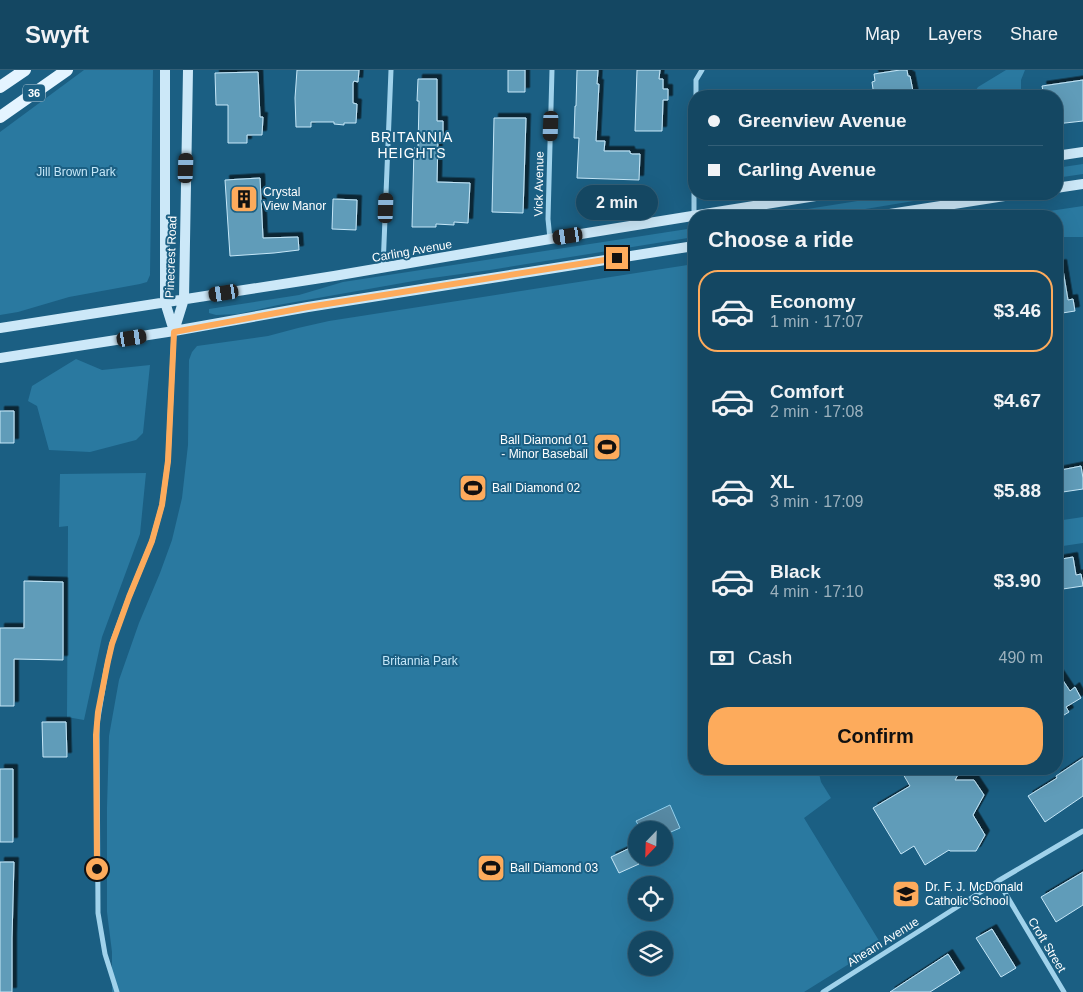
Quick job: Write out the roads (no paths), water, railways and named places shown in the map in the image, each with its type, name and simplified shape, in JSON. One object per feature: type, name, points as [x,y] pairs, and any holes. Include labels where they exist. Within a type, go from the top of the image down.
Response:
[{"type":"main road","name":"36","points":[[0,87],[25,70]]},
{"type":"main road","name":"36","points":[[0,117],[67,70]]},
{"type":"main road","name":"Pinecrest Road","points":[[165,70],[165,302],[174,332]]},
{"type":"main road","name":"Pinecrest Road","points":[[174,332],[184,299],[188,70]]},
{"type":"main road","points":[[1063,155],[1083,152]]},
{"type":"main road","points":[[1063,187],[1083,184]]},
{"type":"main road","name":"Carling Avenue","points":[[731,210],[791,200]]},
{"type":"main road","points":[[915,210],[980,200]]},
{"type":"main road","name":"Carling Avenue","points":[[0,328],[383,268],[688,217]]},
{"type":"main road","points":[[0,358],[174,332],[308,307],[688,247]]},
{"type":"street","points":[[383,268],[391,70]]},
{"type":"street","name":"Vick Avenue","points":[[550,239],[548,219],[552,70]]},
{"type":"street","points":[[696,90],[696,80],[702,70]]},
{"type":"street","points":[[117,992],[105,954],[97,906],[97,724],[112,644],[152,541],[162,505],[168,461],[174,332]]},
{"type":"street","name":"Ahearn Avenue","points":[[823,992],[998,881],[1083,831]]},
{"type":"street","name":"Croft Street","points":[[998,881],[1064,992]]},
{"type":"place","name":"Crystal View Manor","points":[[244,199]]},
{"type":"place","name":"Ball Diamond 01 - Minor Baseball","points":[[607,447]]},
{"type":"place","name":"Ball Diamond 02","points":[[473,488]]},
{"type":"place","name":"Ball Diamond 03","points":[[491,868]]},
{"type":"place","name":"Dr. F. J. McDonald Catholic School","points":[[906,894]]},
{"type":"district","name":"BRITANNIA HEIGHTS","points":[[412,146]]},
{"type":"park label","name":"Jill Brown Park","points":[[76,172]]},
{"type":"park label","name":"Britannia Park","points":[[420,661]]}]
